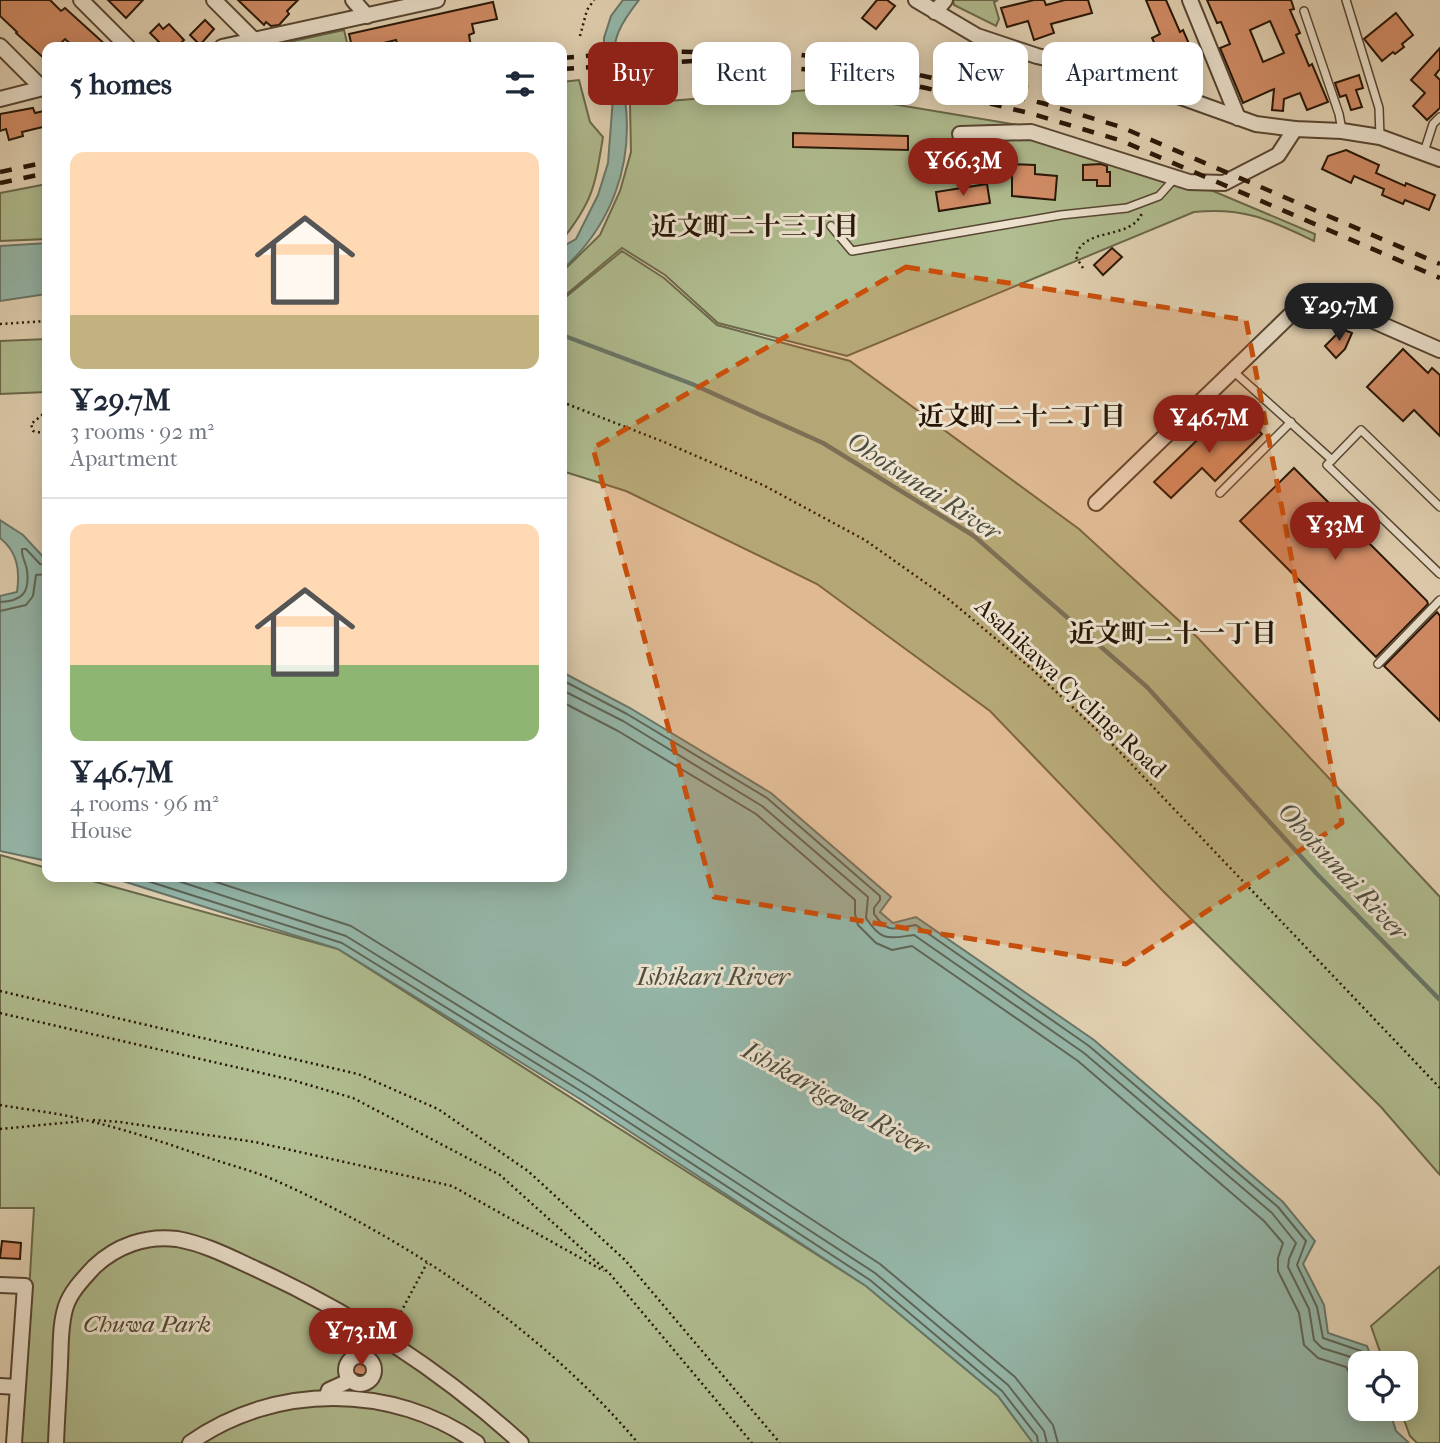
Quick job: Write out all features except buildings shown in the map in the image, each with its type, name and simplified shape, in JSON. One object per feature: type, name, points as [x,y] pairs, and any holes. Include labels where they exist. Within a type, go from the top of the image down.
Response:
[{"type":"street","points":[[81,0],[123,42]]},
{"type":"street","points":[[214,0],[254,40]]},
{"type":"street","points":[[353,0],[367,16]]},
{"type":"street","points":[[245,42],[437,0]]},
{"type":"street","points":[[916,0],[977,36],[1037,56],[1122,76],[1256,124],[1342,131],[1380,138],[1440,159]]},
{"type":"street","points":[[935,12],[945,0]]},
{"type":"street","points":[[1189,0],[1238,118]]},
{"type":"street","points":[[0,46],[42,85]]},
{"type":"street","points":[[0,99],[42,89]]},
{"type":"street","points":[[960,134],[1031,132],[1189,182],[1224,183],[1278,155],[1295,129]]},
{"type":"street","points":[[1096,503],[1312,294],[1440,350]]},
{"type":"street","points":[[56,1443],[61,1331],[67,1304],[83,1279],[104,1258],[128,1245],[150,1239],[175,1239],[207,1246],[299,1288],[387,1340],[479,1405],[521,1443]]},
{"type":"street","points":[[0,1284],[25,1286],[14,1443]]},
{"type":"street","points":[[370,1362],[387,1340]]},
{"type":"street","points":[[361,1357],[370,1362],[374,1371],[372,1377],[359,1384],[351,1380],[346,1369],[351,1360],[361,1357]]},
{"type":"street","points":[[327,1398],[329,1390],[351,1380]]},
{"type":"street","points":[[366,1382],[389,1396],[389,1404]]},
{"type":"street","points":[[0,1386],[17,1387]]},
{"type":"street","points":[[190,1443],[210,1429],[243,1414],[284,1403],[353,1397],[407,1407],[453,1426],[477,1443]]},
{"type":"lane","points":[[1346,0],[1380,108],[1380,138]]},
{"type":"lane","points":[[1304,11],[1339,114],[1342,131]]},
{"type":"lane","points":[[1424,152],[1433,124],[1440,117]]},
{"type":"lane","points":[[831,226],[852,251],[1061,215],[1127,208],[1159,196],[1175,177]]},
{"type":"lane","points":[[1233,371],[1332,460]]},
{"type":"lane","points":[[1220,492],[1291,422]]},
{"type":"lane","points":[[1440,507],[1361,430],[1327,465],[1440,574]]},
{"type":"lane","points":[[1378,664],[1440,600]]},
{"type":"path","points":[[580,36],[587,10],[594,0]]},
{"type":"path","points":[[1083,268],[1076,257],[1078,248],[1087,240],[1130,227],[1139,220],[1147,201]]},
{"type":"path","points":[[0,324],[42,321]]},
{"type":"path","name":"Asahikawa Cycling Road","points":[[567,404],[763,485],[865,540],[947,598],[1032,669],[1115,747],[1440,1088]]},
{"type":"path","points":[[42,415],[31,424],[33,431],[42,433]]},
{"type":"path","points":[[0,991],[358,1074],[439,1109],[528,1171],[625,1260],[780,1443]]},
{"type":"path","points":[[0,1013],[292,1080],[353,1098],[500,1175],[610,1274],[752,1443]]},
{"type":"path","points":[[0,1105],[88,1120],[120,1122],[255,1142],[452,1186],[610,1274]]},
{"type":"path","points":[[0,1129],[88,1120],[278,1181],[364,1224],[490,1306],[553,1356],[614,1414],[638,1443]]},
{"type":"path","points":[[387,1340],[427,1263]]},
{"type":"highlighted area","points":[[906,267],[1246,320],[1342,823],[1126,964],[714,897],[593,448]]},
{"type":"green space","points":[[953,0],[998,0],[994,2],[999,19],[996,26],[954,5]]},
{"type":"green space","points":[[344,30],[347,42],[289,42]]},
{"type":"green space","points":[[579,80],[590,122],[603,137],[591,192],[567,233],[567,81]]},
{"type":"green space","points":[[805,90],[805,105],[899,105],[1018,125],[1137,159],[1315,234],[1314,241],[1243,213],[1194,212],[847,356],[718,323],[665,275],[622,248],[567,294],[567,267],[600,235],[620,191],[631,152],[630,105],[678,105],[678,100],[692,99],[692,105],[791,105],[791,91]]},
{"type":"green space","points":[[42,185],[42,239],[0,241],[0,193]]},
{"type":"green space","points":[[622,251],[664,278],[717,325],[850,361],[1079,529],[1198,638],[1440,897],[1440,1175],[1381,1107],[1163,891],[990,711],[817,584],[626,491],[567,473],[567,296]]},
{"type":"green space","points":[[42,339],[42,392],[0,394],[0,341]]},
{"type":"green space","name":"Chuwa Park","points":[[0,855],[42,867],[42,882],[96,882],[338,949],[866,1286],[998,1396],[1033,1443],[20,1443],[34,1208],[0,1208]]},
{"type":"green space","points":[[1440,1266],[1440,1443],[1417,1443],[1410,1436],[1404,1421],[1418,1421],[1418,1351],[1380,1351],[1371,1326]]},
{"type":"water","points":[[623,0],[639,0],[619,31],[616,42],[604,42],[611,16]]},
{"type":"water","points":[[612,105],[626,105],[626,147],[615,193],[594,234],[567,265],[567,244],[576,239],[598,195],[608,163]]},
{"type":"water","points":[[42,243],[42,295],[0,301],[0,246]]},
{"type":"water","points":[[0,520],[23,535],[42,556],[42,860],[0,851],[0,596],[17,592],[18,577],[11,549],[0,538]]},
{"type":"water","name":"Ishikari River","points":[[567,675],[630,708],[771,793],[891,897],[880,912],[893,923],[916,917],[1094,1040],[1283,1202],[1315,1241],[1303,1264],[1324,1305],[1328,1333],[1367,1346],[1369,1351],[1348,1351],[1348,1421],[1393,1421],[1396,1431],[1409,1443],[1033,1443],[998,1396],[866,1286],[580,1099],[338,949],[126,882],[567,882]]},
{"type":"waterway","name":"Ohotsunai River","points":[[567,337],[692,384],[823,443],[974,536],[1147,687],[1316,873],[1440,1000]]},
{"type":"railway","points":[[567,58],[645,51],[795,54],[893,69],[1042,103],[1121,127],[1440,264]]},
{"type":"railway","points":[[567,69],[693,61],[741,63],[863,75],[926,88],[1033,114],[1122,141],[1440,278]]},
{"type":"railway","points":[[0,172],[42,163]]},
{"type":"railway","points":[[0,183],[42,174]]},
{"type":"district","name":"近文町二十三丁目","points":[[755,226]]},
{"type":"district","name":"近文町二十二丁目","points":[[1022,416]]},
{"type":"district","name":"近文町二十一丁目","points":[[1173,633]]},
{"type":"water label","name":"Ishikarigawa River","points":[[836,1098]]}]
